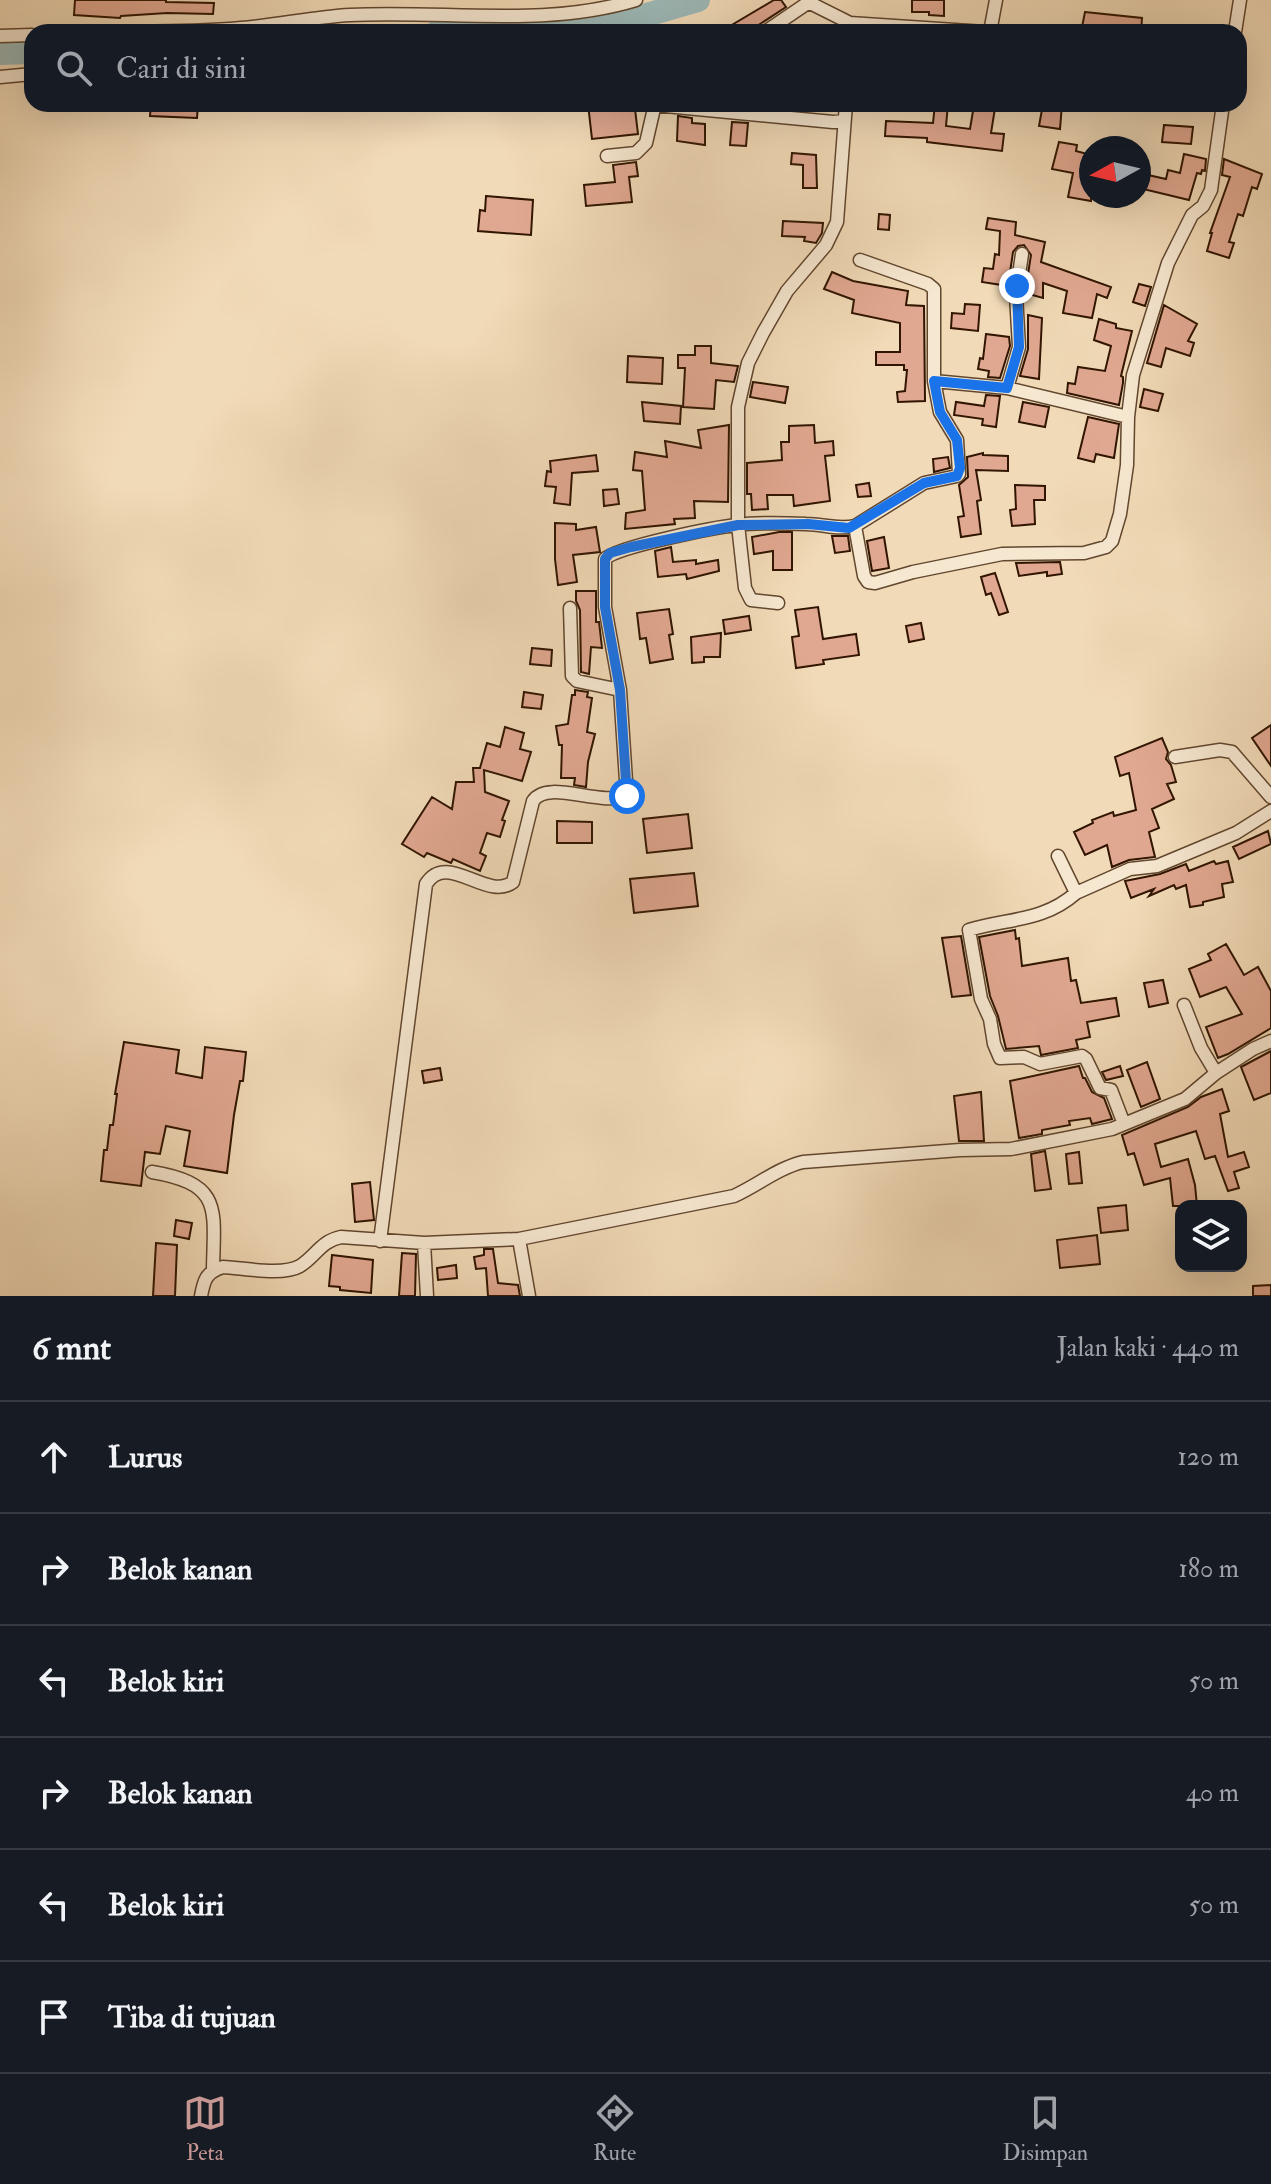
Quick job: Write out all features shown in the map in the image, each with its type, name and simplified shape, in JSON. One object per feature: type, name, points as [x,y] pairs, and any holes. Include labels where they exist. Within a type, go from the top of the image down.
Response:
[{"type":"street","points":[[278,24],[349,15],[487,17],[563,12],[621,5],[636,0]]},
{"type":"street","points":[[990,24],[996,0]]},
{"type":"street","points":[[1236,24],[1240,0]]},
{"type":"street","points":[[777,24],[811,2],[845,24]]},
{"type":"street","points":[[0,36],[24,35]]},
{"type":"street","points":[[0,77],[24,75]]},
{"type":"street","points":[[607,156],[636,153],[646,143],[653,112]]},
{"type":"street","points":[[744,112],[844,121]]},
{"type":"street","points":[[778,603],[751,600],[745,588],[738,525],[738,407],[748,363],[787,291],[826,245],[837,222],[845,112]]},
{"type":"street","points":[[855,526],[864,576],[868,582],[875,583],[1002,554],[1084,553],[1106,547],[1112,541],[1120,514],[1127,465],[1133,375],[1168,263],[1192,215],[1203,206],[1211,190],[1222,112]]},
{"type":"street","points":[[1007,388],[1019,347],[1016,295],[1022,254]]},
{"type":"street","points":[[380,1241],[426,884],[431,875],[439,872],[454,873],[496,888],[505,888],[513,882],[537,794],[562,792],[610,801],[627,796],[620,690],[605,607],[605,559],[610,553],[631,547],[738,525],[855,526],[924,483],[957,476],[960,468],[957,440],[940,412],[934,381],[934,289],[928,284],[860,260]]},
{"type":"street","points":[[934,381],[1007,388],[1128,417]]},
{"type":"street","points":[[570,608],[572,676],[577,681],[620,690]]},
{"type":"street","points":[[1175,757],[1220,750],[1232,752],[1271,797]]},
{"type":"street","points":[[1124,1124],[1111,1090],[1100,1088],[1082,1056],[1040,1064],[1024,1057],[1000,1058],[990,1019],[981,999],[969,930],[1031,919],[1067,901],[1076,893],[1130,869],[1157,866],[1236,833],[1271,811]]},
{"type":"street","points":[[1058,856],[1076,893]]},
{"type":"street","points":[[1184,1005],[1201,1048],[1216,1073]]},
{"type":"street","points":[[201,1296],[205,1276],[213,1269],[283,1271],[299,1267],[330,1239],[341,1237],[424,1243],[519,1239],[734,1196],[764,1182],[786,1166],[803,1162],[1040,1146],[1124,1124],[1185,1099],[1216,1073],[1271,1041]]},
{"type":"street","points":[[152,1172],[175,1176],[204,1191],[212,1202],[213,1269]]},
{"type":"street","points":[[519,1239],[529,1296]]},
{"type":"street","points":[[424,1243],[427,1296]]},
{"type":"building","points":[[75,0],[214,3],[213,14],[167,13],[120,18],[74,15]]},
{"type":"building","points":[[774,0],[781,0],[786,7],[760,24],[734,24]]},
{"type":"building","points":[[912,0],[944,0],[944,16],[912,12]]},
{"type":"building","points":[[1085,12],[1142,18],[1142,24],[1083,24]]},
{"type":"building","points":[[150,112],[197,112],[197,118],[150,116]]},
{"type":"building","points":[[589,112],[635,112],[638,134],[592,139]]},
{"type":"building","points":[[934,112],[947,112],[946,126],[970,129],[973,112],[994,112],[991,133],[1004,134],[1002,151],[927,142],[927,138],[885,136],[886,121],[933,123]]},
{"type":"building","points":[[1042,112],[1061,112],[1060,129],[1039,126]]},
{"type":"building","points":[[678,116],[692,118],[692,123],[705,124],[705,145],[677,141]]},
{"type":"building","points":[[732,122],[748,123],[746,146],[730,145]]},
{"type":"building","points":[[1164,125],[1193,127],[1191,144],[1162,142]]},
{"type":"building","points":[[1059,142],[1077,145],[1079,199],[1068,197],[1073,173],[1052,169]]},
{"type":"building","points":[[792,153],[816,155],[817,188],[803,188],[803,165],[791,164]]},
{"type":"building","points":[[1184,154],[1206,159],[1205,171],[1197,173],[1189,200],[1151,191],[1151,176],[1166,179],[1168,170],[1180,173]]},
{"type":"building","points":[[1224,159],[1262,174],[1257,189],[1252,187],[1243,216],[1238,214],[1229,242],[1234,243],[1229,258],[1207,251],[1210,233],[1230,177],[1222,175]]},
{"type":"building","points":[[636,162],[638,176],[629,177],[632,202],[586,206],[584,185],[615,182],[613,165]]},
{"type":"building","points":[[486,196],[533,200],[531,235],[478,231],[480,210],[485,211]]},
{"type":"building","points":[[879,214],[890,215],[889,230],[878,229]]},
{"type":"building","points":[[988,218],[1016,222],[1015,235],[1045,242],[1041,262],[1111,287],[1107,298],[1097,294],[1092,318],[1063,313],[1067,291],[1043,283],[1043,298],[1025,293],[1031,255],[1024,245],[1013,252],[1008,286],[982,282],[984,268],[993,269],[995,254],[999,255],[1000,231],[986,229]]},
{"type":"building","points":[[783,221],[823,223],[822,233],[816,243],[804,241],[805,237],[782,236]]},
{"type":"building","points":[[832,272],[853,281],[908,291],[906,305],[924,306],[925,401],[898,402],[897,392],[905,391],[907,370],[904,370],[904,365],[876,365],[876,352],[900,352],[900,323],[852,313],[854,300],[824,289]]},
{"type":"building","points":[[1139,284],[1151,287],[1145,306],[1133,302]]},
{"type":"building","points":[[965,304],[980,305],[978,331],[951,328],[952,313],[964,314]]},
{"type":"building","points":[[1164,305],[1197,324],[1188,341],[1194,343],[1190,356],[1166,348],[1161,367],[1147,363]]},
{"type":"building","points":[[1028,315],[1042,318],[1039,379],[1020,376],[1028,349]]},
{"type":"building","points":[[1099,319],[1116,324],[1116,328],[1132,331],[1121,376],[1123,383],[1119,405],[1067,393],[1068,383],[1075,384],[1078,367],[1105,371],[1111,346],[1094,340]]},
{"type":"building","points":[[986,334],[1009,337],[1010,346],[1000,378],[988,377],[989,371],[978,369],[980,358],[983,359]]},
{"type":"building","points":[[695,346],[711,346],[711,363],[738,366],[734,382],[716,380],[714,409],[683,407],[685,368],[678,368],[678,355],[695,355]]},
{"type":"building","points":[[628,356],[663,358],[662,384],[627,382]]},
{"type":"building","points":[[753,382],[788,387],[785,403],[750,397]]},
{"type":"building","points":[[1144,389],[1163,394],[1158,411],[1140,407]]},
{"type":"building","points":[[986,395],[1000,396],[996,427],[982,425],[983,419],[954,415],[956,402],[984,406]]},
{"type":"building","points":[[642,402],[681,406],[680,424],[644,421]]},
{"type":"building","points":[[1023,402],[1049,407],[1045,427],[1019,422]]},
{"type":"building","points":[[1088,417],[1119,424],[1114,458],[1096,454],[1094,462],[1078,458]]},
{"type":"building","points":[[729,425],[728,502],[694,501],[695,518],[674,519],[675,524],[625,529],[626,513],[645,510],[642,471],[633,470],[635,452],[667,457],[665,441],[701,448],[698,430]]},
{"type":"building","points":[[814,425],[815,443],[833,441],[834,455],[825,456],[830,501],[794,506],[793,495],[767,495],[768,509],[752,510],[751,494],[747,494],[747,463],[782,460],[781,442],[789,442],[789,426]]},
{"type":"building","points":[[983,453],[1008,456],[1008,471],[976,470],[981,500],[977,501],[981,534],[961,537],[958,517],[964,516],[959,485],[968,477],[967,457]]},
{"type":"building","points":[[596,455],[598,471],[572,473],[570,505],[554,503],[556,487],[545,486],[547,471],[551,472],[550,461]]},
{"type":"building","points":[[948,457],[950,468],[934,472],[933,459]]},
{"type":"building","points":[[869,483],[871,496],[858,497],[856,485]]},
{"type":"building","points":[[1015,485],[1045,486],[1045,500],[1034,500],[1035,524],[1012,526],[1010,510],[1016,509]]},
{"type":"building","points":[[617,489],[619,504],[604,506],[603,490]]},
{"type":"building","points":[[555,523],[576,524],[576,530],[596,527],[600,552],[573,555],[577,582],[558,585]]},
{"type":"building","points":[[792,532],[792,570],[773,570],[773,551],[754,554],[752,537]]},
{"type":"building","points":[[832,536],[848,536],[850,551],[835,553]]},
{"type":"building","points":[[884,537],[889,568],[872,571],[867,541]]},
{"type":"building","points":[[671,547],[673,562],[696,560],[696,564],[718,560],[719,571],[687,579],[686,574],[658,577],[655,551]]},
{"type":"building","points":[[1060,562],[1062,574],[1047,576],[1047,572],[1019,576],[1016,563]]},
{"type":"building","points":[[995,573],[1008,612],[999,615],[991,593],[986,595],[981,577]]},
{"type":"building","points":[[576,591],[596,591],[596,622],[599,622],[602,648],[591,647],[589,674],[581,672],[580,610]]},
{"type":"building","points":[[818,607],[823,639],[856,634],[859,655],[796,668],[792,637],[799,636],[795,610]]},
{"type":"building","points":[[669,609],[673,659],[650,663],[646,638],[640,639],[637,613]]},
{"type":"building","points":[[749,616],[751,630],[725,634],[723,620]]},
{"type":"building","points":[[921,623],[924,639],[909,642],[906,626]]},
{"type":"building","points":[[721,633],[720,657],[704,657],[704,662],[692,663],[691,637]]},
{"type":"building","points":[[532,648],[552,650],[551,666],[530,664]]},
{"type":"building","points":[[575,690],[588,692],[587,697],[592,698],[587,732],[595,734],[586,787],[574,785],[575,778],[561,778],[562,745],[559,745],[556,726],[568,724]]},
{"type":"building","points":[[524,692],[543,695],[541,709],[522,707]]},
{"type":"building","points":[[1271,725],[1271,766],[1252,738]]},
{"type":"building","points":[[505,727],[524,733],[520,749],[531,752],[522,781],[484,770],[485,792],[509,801],[500,837],[487,833],[480,853],[486,856],[480,871],[453,859],[451,863],[427,853],[424,857],[402,844],[432,797],[452,809],[456,782],[474,782],[473,768],[480,768],[487,743],[500,747]]},
{"type":"building","points":[[1162,738],[1168,752],[1166,759],[1176,782],[1167,784],[1174,799],[1152,809],[1159,828],[1149,832],[1155,857],[1129,860],[1112,867],[1107,845],[1085,855],[1074,832],[1093,823],[1092,820],[1113,812],[1114,816],[1136,810],[1129,773],[1120,776],[1115,757]]},
{"type":"building","points":[[688,814],[692,848],[647,853],[643,819]]},
{"type":"building","points":[[557,821],[592,822],[592,843],[557,843]]},
{"type":"building","points":[[1268,831],[1271,844],[1239,859],[1233,847]]},
{"type":"building","points":[[1214,861],[1216,864],[1228,861],[1233,882],[1222,884],[1224,897],[1203,902],[1203,905],[1190,907],[1186,885],[1176,889],[1174,885],[1149,896],[1154,889],[1131,898],[1125,881],[1160,874],[1186,864],[1189,871]]},
{"type":"building","points":[[694,873],[698,906],[634,913],[630,879]]},
{"type":"building","points":[[1015,930],[1022,966],[1068,958],[1071,981],[1076,980],[1081,1003],[1116,998],[1119,1016],[1087,1022],[1090,1037],[1076,1040],[1078,1048],[1041,1055],[1039,1046],[1006,1049],[990,996],[979,937]]},
{"type":"building","points":[[961,936],[971,995],[952,997],[942,938]]},
{"type":"building","points":[[1226,944],[1244,975],[1258,967],[1271,991],[1271,1028],[1218,1058],[1206,1027],[1242,1014],[1226,987],[1200,997],[1189,969],[1211,960],[1208,954]]},
{"type":"building","points":[[1163,980],[1168,1003],[1149,1007],[1144,983]]},
{"type":"building","points":[[124,1042],[179,1050],[176,1073],[202,1078],[205,1047],[246,1052],[227,1173],[184,1166],[190,1131],[166,1126],[160,1154],[145,1152],[141,1186],[101,1181],[104,1150],[107,1150],[110,1125],[113,1125]]},
{"type":"building","points":[[1271,1051],[1271,1093],[1254,1100],[1241,1067]]},
{"type":"building","points":[[1147,1062],[1160,1099],[1141,1107],[1127,1070]]},
{"type":"building","points":[[1079,1066],[1092,1092],[1104,1098],[1112,1119],[1092,1124],[1090,1118],[1069,1121],[1070,1125],[1019,1138],[1010,1081]]},
{"type":"building","points":[[1120,1066],[1123,1076],[1106,1080],[1102,1072]]},
{"type":"building","points":[[440,1068],[442,1080],[424,1083],[422,1071]]},
{"type":"building","points":[[1222,1089],[1229,1111],[1220,1114],[1228,1157],[1244,1152],[1249,1167],[1234,1172],[1239,1188],[1228,1191],[1215,1156],[1205,1159],[1196,1131],[1155,1144],[1161,1167],[1188,1159],[1196,1200],[1175,1200],[1173,1206],[1170,1178],[1144,1185],[1134,1153],[1128,1155],[1122,1135],[1188,1107],[1201,1097]]},
{"type":"building","points":[[981,1092],[984,1141],[959,1141],[954,1096]]},
{"type":"building","points":[[1045,1151],[1051,1189],[1035,1191],[1031,1154]]},
{"type":"building","points":[[1079,1152],[1082,1183],[1069,1184],[1066,1154]]},
{"type":"building","points":[[370,1182],[374,1220],[355,1222],[352,1184]]},
{"type":"building","points":[[1126,1205],[1128,1230],[1101,1233],[1098,1208]]},
{"type":"building","points":[[176,1220],[192,1223],[189,1239],[174,1236]]},
{"type":"building","points":[[1097,1235],[1100,1264],[1060,1268],[1057,1240]]},
{"type":"building","points":[[156,1243],[177,1245],[175,1296],[153,1296]]},
{"type":"building","points":[[484,1249],[493,1249],[498,1283],[518,1285],[520,1296],[488,1296],[486,1268],[476,1269],[474,1257],[484,1255]]},
{"type":"building","points":[[402,1253],[416,1254],[415,1296],[399,1296]]},
{"type":"building","points":[[332,1255],[373,1260],[371,1293],[329,1286]]},
{"type":"building","points":[[456,1265],[457,1278],[438,1280],[437,1268]]},
{"type":"building","points":[[1271,1285],[1271,1296],[1253,1296],[1253,1286]]},
{"type":"waterway","points":[[599,24],[619,23],[698,0]]},
{"type":"waterway","points":[[0,53],[24,52]]},
{"type":"route","points":[[627,796],[620,690],[605,607],[605,559],[610,553],[631,547],[738,525],[808,524],[849,528],[892,505],[924,483],[957,476],[960,468],[957,440],[940,412],[934,381],[1007,388],[1019,347],[1017,286]]}]
